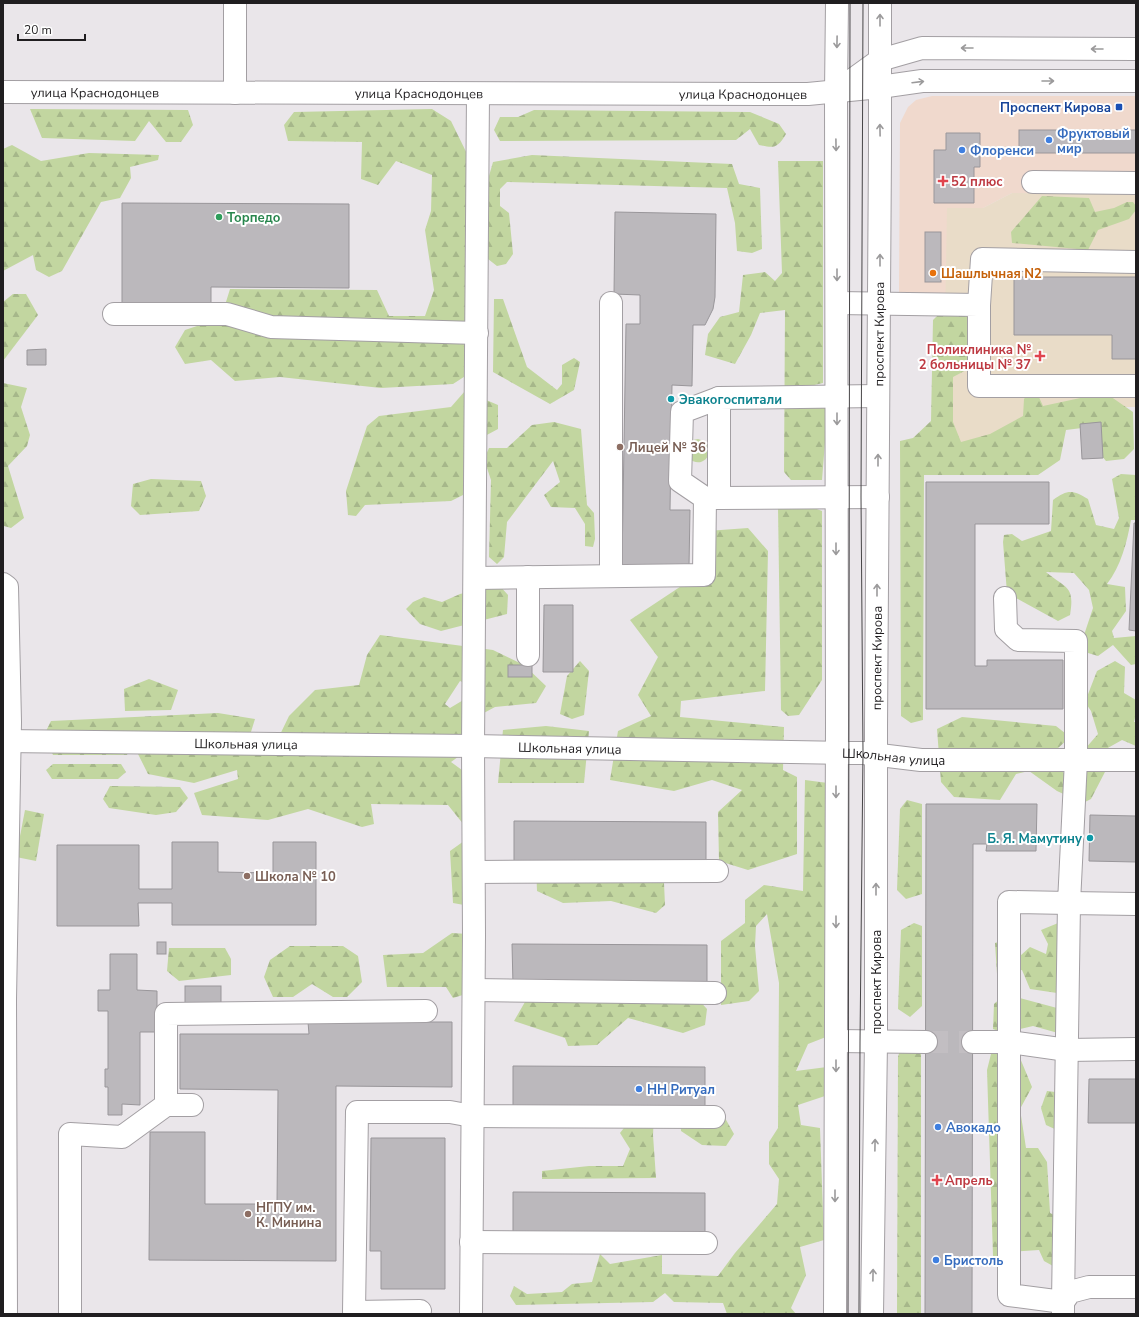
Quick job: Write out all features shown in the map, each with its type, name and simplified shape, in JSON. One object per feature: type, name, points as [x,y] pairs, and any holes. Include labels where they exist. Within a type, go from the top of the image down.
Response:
[{"type":"street","points":[[235,3],[235,93]]},
{"type":"street","points":[[835,1314],[837,3]]},
{"type":"street","name":"проспект Кирова","points":[[872,1314],[876,1042],[880,3]]},
{"type":"street","points":[[836,92],[880,60],[922,48],[1136,49]]},
{"type":"street","name":"улица Краснодонцев","points":[[3,92],[808,94],[880,87],[922,81],[1136,81]]},
{"type":"street","points":[[471,1314],[474,990],[473,746],[478,94]]},
{"type":"street","points":[[1032,182],[1136,183]]},
{"type":"street","points":[[1136,262],[982,259],[979,305],[979,386],[1136,386]]},
{"type":"street","points":[[611,303],[611,576]]},
{"type":"street","points":[[837,303],[979,305]]},
{"type":"street","points":[[114,314],[227,314],[271,327],[476,333]]},
{"type":"street","points":[[878,396],[719,398],[682,412],[680,481],[712,498],[878,497]]},
{"type":"street","points":[[475,578],[704,574],[712,498],[719,398]]},
{"type":"street","points":[[528,577],[528,655]]},
{"type":"street","points":[[3,584],[7,587],[10,715],[6,741],[4,999],[4,1241],[6,1314]]},
{"type":"street","points":[[1005,598],[1006,629],[1018,640],[1076,641],[1076,760],[1069,903],[1063,1308]]},
{"type":"street","name":"Школьная улица","points":[[6,741],[473,746],[863,753],[921,760],[1136,760]]},
{"type":"street","points":[[474,872],[717,871]]},
{"type":"street","points":[[1063,1308],[1009,1295],[1009,902],[1136,904]]},
{"type":"street","points":[[474,990],[715,993]]},
{"type":"street","points":[[166,1104],[166,1014],[426,1011]]},
{"type":"street","points":[[836,1041],[926,1042]]},
{"type":"street","points":[[973,1042],[1009,1042],[1067,1050],[1136,1049]]},
{"type":"street","points":[[70,1314],[70,1134],[122,1137],[166,1104],[192,1105]]},
{"type":"street","points":[[420,1311],[354,1312],[357,1112],[450,1112],[472,1116],[714,1117]]},
{"type":"street","points":[[471,1242],[706,1243]]},
{"type":"street","points":[[1063,1308],[1070,1292],[1089,1287],[1136,1287]]},
{"type":"shaded area","points":[[932,96],[1136,96],[1136,194],[1012,193],[983,208],[948,208],[946,295],[899,293],[900,123],[908,107],[916,100]]},
{"type":"shaded area","name":"Поликлиника № 2 больницы № 37","points":[[1012,193],[1136,194],[1136,407],[1048,407],[1047,445],[943,442],[947,208],[983,208]]},
{"type":"green space","points":[[30,109],[188,110],[193,125],[181,142],[166,142],[149,121],[135,141],[42,138]]},
{"type":"green space","points":[[432,109],[451,121],[472,164],[470,373],[453,384],[381,388],[280,377],[235,381],[211,360],[185,364],[175,347],[185,330],[221,318],[230,289],[377,290],[389,316],[425,316],[434,290],[425,230],[431,211],[432,175],[396,161],[378,185],[361,179],[362,142],[288,141],[284,125],[294,112]]},
{"type":"green space","points":[[534,110],[750,112],[779,124],[786,134],[777,145],[772,147],[759,145],[750,129],[736,140],[500,141],[494,130],[500,117],[518,117]]},
{"type":"green space","points":[[12,145],[41,161],[89,153],[159,155],[158,160],[130,167],[131,178],[120,198],[101,202],[62,271],[49,277],[36,270],[33,255],[3,271],[3,149]]},
{"type":"green space","points":[[532,155],[732,164],[739,184],[760,188],[762,249],[752,253],[737,251],[735,223],[727,188],[507,182],[500,189],[500,206],[509,213],[513,254],[506,264],[497,266],[488,259],[489,176],[493,162]]},
{"type":"green space","points":[[778,161],[823,161],[823,383],[810,386],[828,404],[822,480],[791,480],[784,472],[785,310],[760,313],[751,335],[735,364],[705,355],[708,334],[720,317],[739,312],[743,275],[765,272],[775,281],[782,273]]},
{"type":"green space","points":[[1042,196],[1089,198],[1095,212],[1114,208],[1127,202],[1133,202],[1136,206],[1136,210],[1129,219],[1098,230],[1088,250],[1012,243],[1011,232]]},
{"type":"green space","points":[[960,293],[976,299],[967,316],[972,367],[953,377],[953,422],[961,442],[990,434],[1023,416],[1024,399],[1028,394],[1038,395],[1043,406],[1099,394],[1107,394],[1133,412],[1134,449],[1124,459],[1106,461],[1100,454],[1098,426],[1066,430],[1060,460],[1038,475],[924,475],[923,720],[911,723],[901,716],[900,441],[913,438],[931,421],[933,320]]},
{"type":"green space","points":[[13,294],[26,294],[38,315],[3,361],[3,302]]},
{"type":"green space","points":[[494,299],[503,299],[527,367],[557,390],[562,384],[562,365],[574,358],[580,362],[574,390],[550,404],[493,372]]},
{"type":"green space","points":[[3,383],[27,388],[21,407],[30,435],[27,446],[8,466],[24,518],[11,528],[4,526],[3,521]]},
{"type":"green space","points":[[465,391],[498,405],[498,429],[470,444],[469,492],[451,501],[365,505],[356,516],[348,515],[346,491],[367,426],[379,416],[451,407]]},
{"type":"green space","points":[[554,422],[581,429],[587,505],[594,513],[595,539],[593,547],[585,546],[585,524],[575,508],[551,507],[544,495],[560,482],[553,461],[507,522],[504,557],[497,564],[489,557],[491,480],[484,459],[489,448],[507,448],[532,425]]},
{"type":"green space","points":[[698,439],[705,442],[709,452],[708,456],[704,460],[694,462],[688,458],[688,443]]},
{"type":"green space","points":[[1121,474],[1136,475],[1136,520],[1131,520],[1128,537],[1120,562],[1107,584],[1125,587],[1126,611],[1112,631],[1114,638],[1136,636],[1136,664],[1131,665],[1113,645],[1098,656],[1088,653],[1084,635],[1093,608],[1089,590],[1074,573],[1046,572],[1064,585],[1070,593],[1070,615],[1058,621],[1007,593],[1003,542],[1004,535],[1012,534],[1022,541],[1051,531],[1053,500],[1067,492],[1074,492],[1088,499],[1096,525],[1114,529],[1119,518],[1112,479]]},
{"type":"green space","points":[[151,479],[201,481],[206,496],[199,511],[140,515],[131,506],[133,484]]},
{"type":"green space","points":[[793,500],[822,511],[822,680],[799,715],[788,716],[781,710],[778,507]]},
{"type":"green space","points":[[748,528],[768,551],[765,691],[681,701],[680,717],[784,727],[783,770],[797,777],[797,854],[748,870],[719,861],[718,812],[742,790],[712,780],[674,791],[610,780],[618,731],[651,716],[638,695],[658,657],[630,620],[707,569],[707,531]]},
{"type":"green space","points":[[499,585],[508,595],[507,614],[441,631],[420,624],[406,609],[413,602],[424,597],[442,602],[460,594]]},
{"type":"green space","points":[[380,635],[493,650],[524,665],[546,686],[536,703],[495,707],[469,721],[473,746],[451,762],[477,781],[464,905],[453,903],[450,851],[464,841],[464,825],[448,805],[371,804],[374,824],[362,827],[308,809],[268,820],[202,815],[194,793],[238,779],[237,770],[194,783],[148,774],[136,750],[273,749],[289,716],[315,690],[359,685],[367,655]],"holes":[[[460,681],[480,690],[450,708],[445,704]]]},
{"type":"green space","points":[[580,661],[589,671],[584,715],[572,719],[560,714],[567,676]]},
{"type":"green space","points":[[1115,661],[1125,667],[1124,693],[1136,700],[1136,714],[1134,722],[1136,722],[1136,746],[1122,740],[1106,749],[1106,770],[1091,799],[1083,803],[1057,791],[1029,771],[1016,774],[1000,800],[954,797],[941,782],[937,729],[962,717],[1056,726],[1070,737],[1056,750],[1053,764],[1064,773],[1098,734],[1091,711],[1085,702],[1097,671]]},
{"type":"green space","points":[[149,679],[178,690],[171,710],[125,711],[124,689]]},
{"type":"green space","points":[[218,713],[255,719],[250,735],[132,743],[127,755],[53,755],[44,735],[51,721]]},
{"type":"green space","points":[[546,726],[589,731],[584,783],[498,783],[503,730]]},
{"type":"green space","points":[[53,764],[121,764],[126,772],[118,779],[52,779],[46,770]]},
{"type":"green space","points":[[805,780],[828,783],[826,1037],[808,1044],[796,1071],[827,1067],[831,1094],[798,1105],[801,1125],[820,1128],[824,1240],[800,1247],[806,1275],[791,1308],[796,1314],[727,1314],[723,1303],[674,1302],[665,1293],[653,1302],[516,1305],[510,1296],[514,1286],[527,1294],[562,1292],[572,1284],[592,1282],[600,1254],[610,1264],[662,1255],[662,1274],[718,1276],[735,1253],[777,1204],[779,1179],[769,1164],[769,1142],[778,1128],[779,983],[767,914],[756,926],[755,946],[759,991],[749,1001],[721,1005],[721,941],[745,923],[745,900],[764,885],[803,891]]},
{"type":"green space","points":[[110,786],[180,787],[188,798],[176,812],[156,815],[109,808],[103,799]]},
{"type":"green space","points":[[907,800],[922,804],[922,894],[906,899],[897,890],[900,809]]},
{"type":"green space","points":[[25,810],[44,814],[36,861],[16,857]]},
{"type":"green space","points":[[536,865],[664,883],[665,905],[656,913],[611,901],[563,903],[537,891]]},
{"type":"green space","points":[[1068,919],[1057,993],[1030,989],[1022,970],[997,974],[995,943],[1004,940],[1020,956],[1030,947],[1046,954],[1048,944],[1041,930]]},
{"type":"green space","points":[[914,923],[922,926],[922,1006],[910,1017],[898,1009],[901,930]]},
{"type":"green space","points":[[452,933],[468,934],[466,994],[453,998],[446,987],[387,987],[383,955],[423,953]]},
{"type":"green space","points":[[290,946],[343,946],[358,956],[362,982],[347,997],[333,997],[312,984],[293,997],[273,997],[264,977],[270,960]]},
{"type":"green space","points":[[169,948],[225,948],[231,959],[231,975],[179,981],[167,971]]},
{"type":"green space","points":[[687,987],[707,1009],[705,1025],[683,1033],[628,1018],[597,1045],[568,1046],[565,1038],[514,1021],[533,988]]},
{"type":"green space","points":[[1005,994],[1057,1008],[1058,1033],[1033,1026],[1004,1033],[993,1029],[994,1004]]},
{"type":"green space","points":[[921,1047],[921,1314],[897,1314],[898,1057],[900,1050]]},
{"type":"green space","points":[[1001,1049],[1020,1058],[1032,1087],[1020,1109],[1026,1148],[1038,1148],[1047,1162],[1050,1213],[1073,1223],[1053,1266],[1044,1261],[1039,1250],[1009,1252],[1002,1258],[993,1256],[987,1070],[991,1054]]},
{"type":"green space","points":[[1047,1091],[1064,1093],[1059,1131],[1046,1125],[1041,1108]]},
{"type":"green space","points":[[637,1111],[654,1114],[653,1135],[656,1178],[542,1179],[542,1171],[589,1166],[623,1166],[630,1149],[620,1133]]},
{"type":"green space","points":[[713,1113],[725,1118],[734,1134],[726,1146],[702,1145],[681,1131],[680,1115]]},
{"type":"building","points":[[1019,130],[1136,130],[1136,153],[1019,153]]},
{"type":"building","points":[[946,133],[980,133],[980,167],[974,167],[974,203],[934,203],[934,150],[946,150]]},
{"type":"building","points":[[122,203],[349,204],[349,288],[211,287],[211,306],[122,306]]},
{"type":"building","points":[[615,212],[716,214],[715,297],[713,309],[705,325],[693,325],[692,386],[672,385],[670,510],[690,510],[689,566],[622,565],[626,324],[640,324],[640,295],[614,294]]},
{"type":"building","points":[[925,232],[941,232],[941,282],[925,282]]},
{"type":"building","points":[[1014,277],[1136,277],[1136,359],[1112,359],[1112,335],[1014,335]]},
{"type":"building","points":[[46,349],[46,365],[27,365],[27,350]]},
{"type":"building","points":[[1101,422],[1103,458],[1082,459],[1080,424]]},
{"type":"building","points":[[926,482],[1049,482],[1049,524],[975,524],[975,666],[987,666],[987,660],[1063,660],[1063,709],[926,709]]},
{"type":"building","points":[[1134,523],[1136,523],[1136,631],[1129,630]]},
{"type":"building","points":[[544,605],[573,605],[573,672],[543,672]]},
{"type":"building","points":[[508,665],[532,665],[532,677],[508,677]]},
{"type":"building","points":[[926,804],[1037,804],[1036,851],[986,851],[987,844],[973,844],[972,1314],[925,1314]]},
{"type":"building","points":[[1090,815],[1136,816],[1136,862],[1089,861]]},
{"type":"building","points":[[514,821],[706,822],[706,862],[514,862]]},
{"type":"building","points":[[172,842],[218,842],[218,872],[273,873],[273,842],[316,842],[316,925],[172,925],[172,903],[138,903],[139,926],[57,926],[57,845],[139,845],[139,889],[172,889]]},
{"type":"building","points":[[157,942],[166,942],[166,954],[157,954]]},
{"type":"building","points":[[512,944],[707,945],[707,985],[513,985]]},
{"type":"building","points":[[110,954],[137,954],[137,990],[157,991],[157,1032],[140,1032],[140,1105],[122,1104],[122,1115],[108,1115],[108,1087],[105,1087],[105,1069],[108,1069],[108,1011],[98,1011],[98,990],[110,990]]},
{"type":"building","points":[[185,986],[221,986],[221,1005],[185,1005]]},
{"type":"building","points":[[308,1022],[452,1022],[452,1087],[336,1086],[336,1261],[149,1260],[150,1132],[205,1132],[205,1204],[277,1204],[278,1090],[180,1089],[180,1034],[309,1034]]},
{"type":"building","points":[[513,1066],[705,1067],[705,1110],[513,1109]]},
{"type":"building","points":[[1089,1079],[1136,1079],[1136,1123],[1088,1123]]},
{"type":"building","points":[[371,1138],[445,1138],[445,1289],[381,1289],[381,1251],[370,1251]]},
{"type":"building","points":[[513,1192],[705,1193],[705,1234],[513,1234]]},
{"type":"tunnel","points":[[926,1042],[973,1042]]},
{"type":"tram line","points":[[848,1314],[850,3]]},
{"type":"tram line","points":[[859,1314],[863,753],[861,497],[863,3]]},
{"type":"place","name":"Проспект Кирова","points":[[1119,107]]},
{"type":"place","name":"Фруктовый мир","points":[[1049,140]]},
{"type":"place","name":"Флоренси","points":[[962,150]]},
{"type":"place","name":"52 плюс","points":[[943,181]]},
{"type":"place","name":"Торпедо","points":[[219,217]]},
{"type":"place","name":"Шашлычная N2","points":[[933,273]]},
{"type":"place","name":"Поликлиника № 2 больницы № 37","points":[[1040,356]]},
{"type":"place","name":"Эвакогоспитали","points":[[671,399]]},
{"type":"place","name":"Лицей № 36","points":[[620,447]]},
{"type":"place","name":"Б. Я. Мамутину","points":[[1090,838]]},
{"type":"place","name":"Школа № 10","points":[[247,876]]},
{"type":"place","name":"НН Ритуал","points":[[639,1089]]},
{"type":"place","name":"Авокадо","points":[[938,1127]]},
{"type":"place","name":"Апрель","points":[[937,1180]]},
{"type":"place","name":"НГПУ им. К. Минина","points":[[248,1214]]},
{"type":"place","name":"Бристоль","points":[[936,1260]]}]
